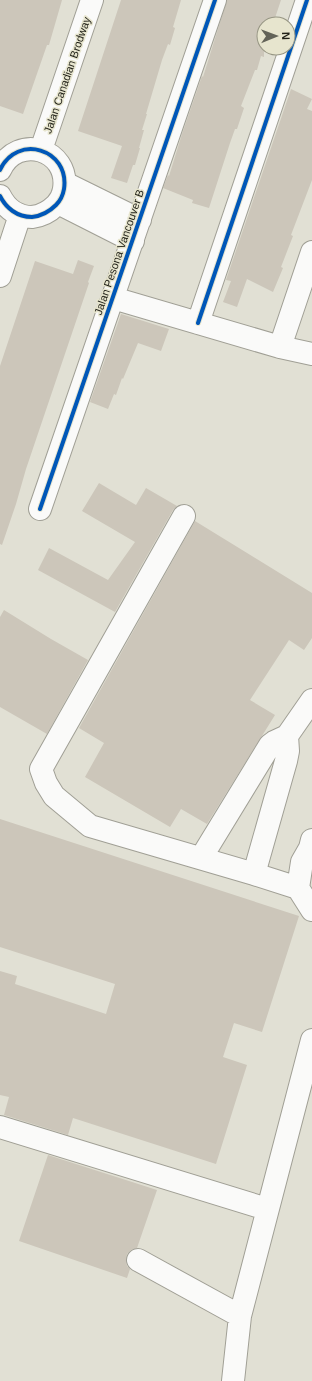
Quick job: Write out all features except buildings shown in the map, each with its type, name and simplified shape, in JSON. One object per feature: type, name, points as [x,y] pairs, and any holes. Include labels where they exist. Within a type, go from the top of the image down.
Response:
[{"type":"street","name":"Jalan Canadian Brodway","points":[[41,150],[92,0]]},
{"type":"street","name":"Jalan Pesona Vancouver B","points":[[40,509],[215,0]]},
{"type":"street","points":[[198,323],[307,0]]},
{"type":"street","points":[[0,170],[10,156],[20,150],[30,148],[41,150],[51,155],[58,162],[63,172],[61,193],[51,210],[41,215],[31,217],[20,215],[11,210],[0,196]]},
{"type":"street","name":"Jalan Pesona Vancouver B","points":[[61,193],[140,220]]},
{"type":"street","name":"Jalan Pesona Vancouver B","points":[[61,193],[133,241]]},
{"type":"street","points":[[0,276],[20,215]]},
{"type":"street","points":[[280,347],[312,252]]},
{"type":"street","name":"Jalan Pesona Vancouver B","points":[[113,298],[280,347],[312,354]]},
{"type":"street","points":[[184,516],[41,769],[46,783],[54,796],[90,826],[298,888],[312,910]]},
{"type":"street","points":[[201,858],[270,745],[287,736],[312,700]]},
{"type":"street","points":[[254,874],[286,761],[288,751],[287,736]]},
{"type":"street","points":[[298,888],[302,862],[310,848],[312,840]]},
{"type":"street","points":[[233,1381],[240,1316],[312,1040]]},
{"type":"street","points":[[0,1127],[267,1209]]},
{"type":"street","points":[[138,1260],[240,1316]]},
{"type":"cycle path","points":[[40,509],[215,0]]},
{"type":"cycle path","points":[[198,323],[307,0]]},
{"type":"cycle path","points":[[0,170],[8,159],[18,152],[29,149],[41,151],[51,156],[59,164],[64,175],[64,189],[60,200],[53,207],[39,216],[27,217],[17,214],[5,204],[0,196]]}]
